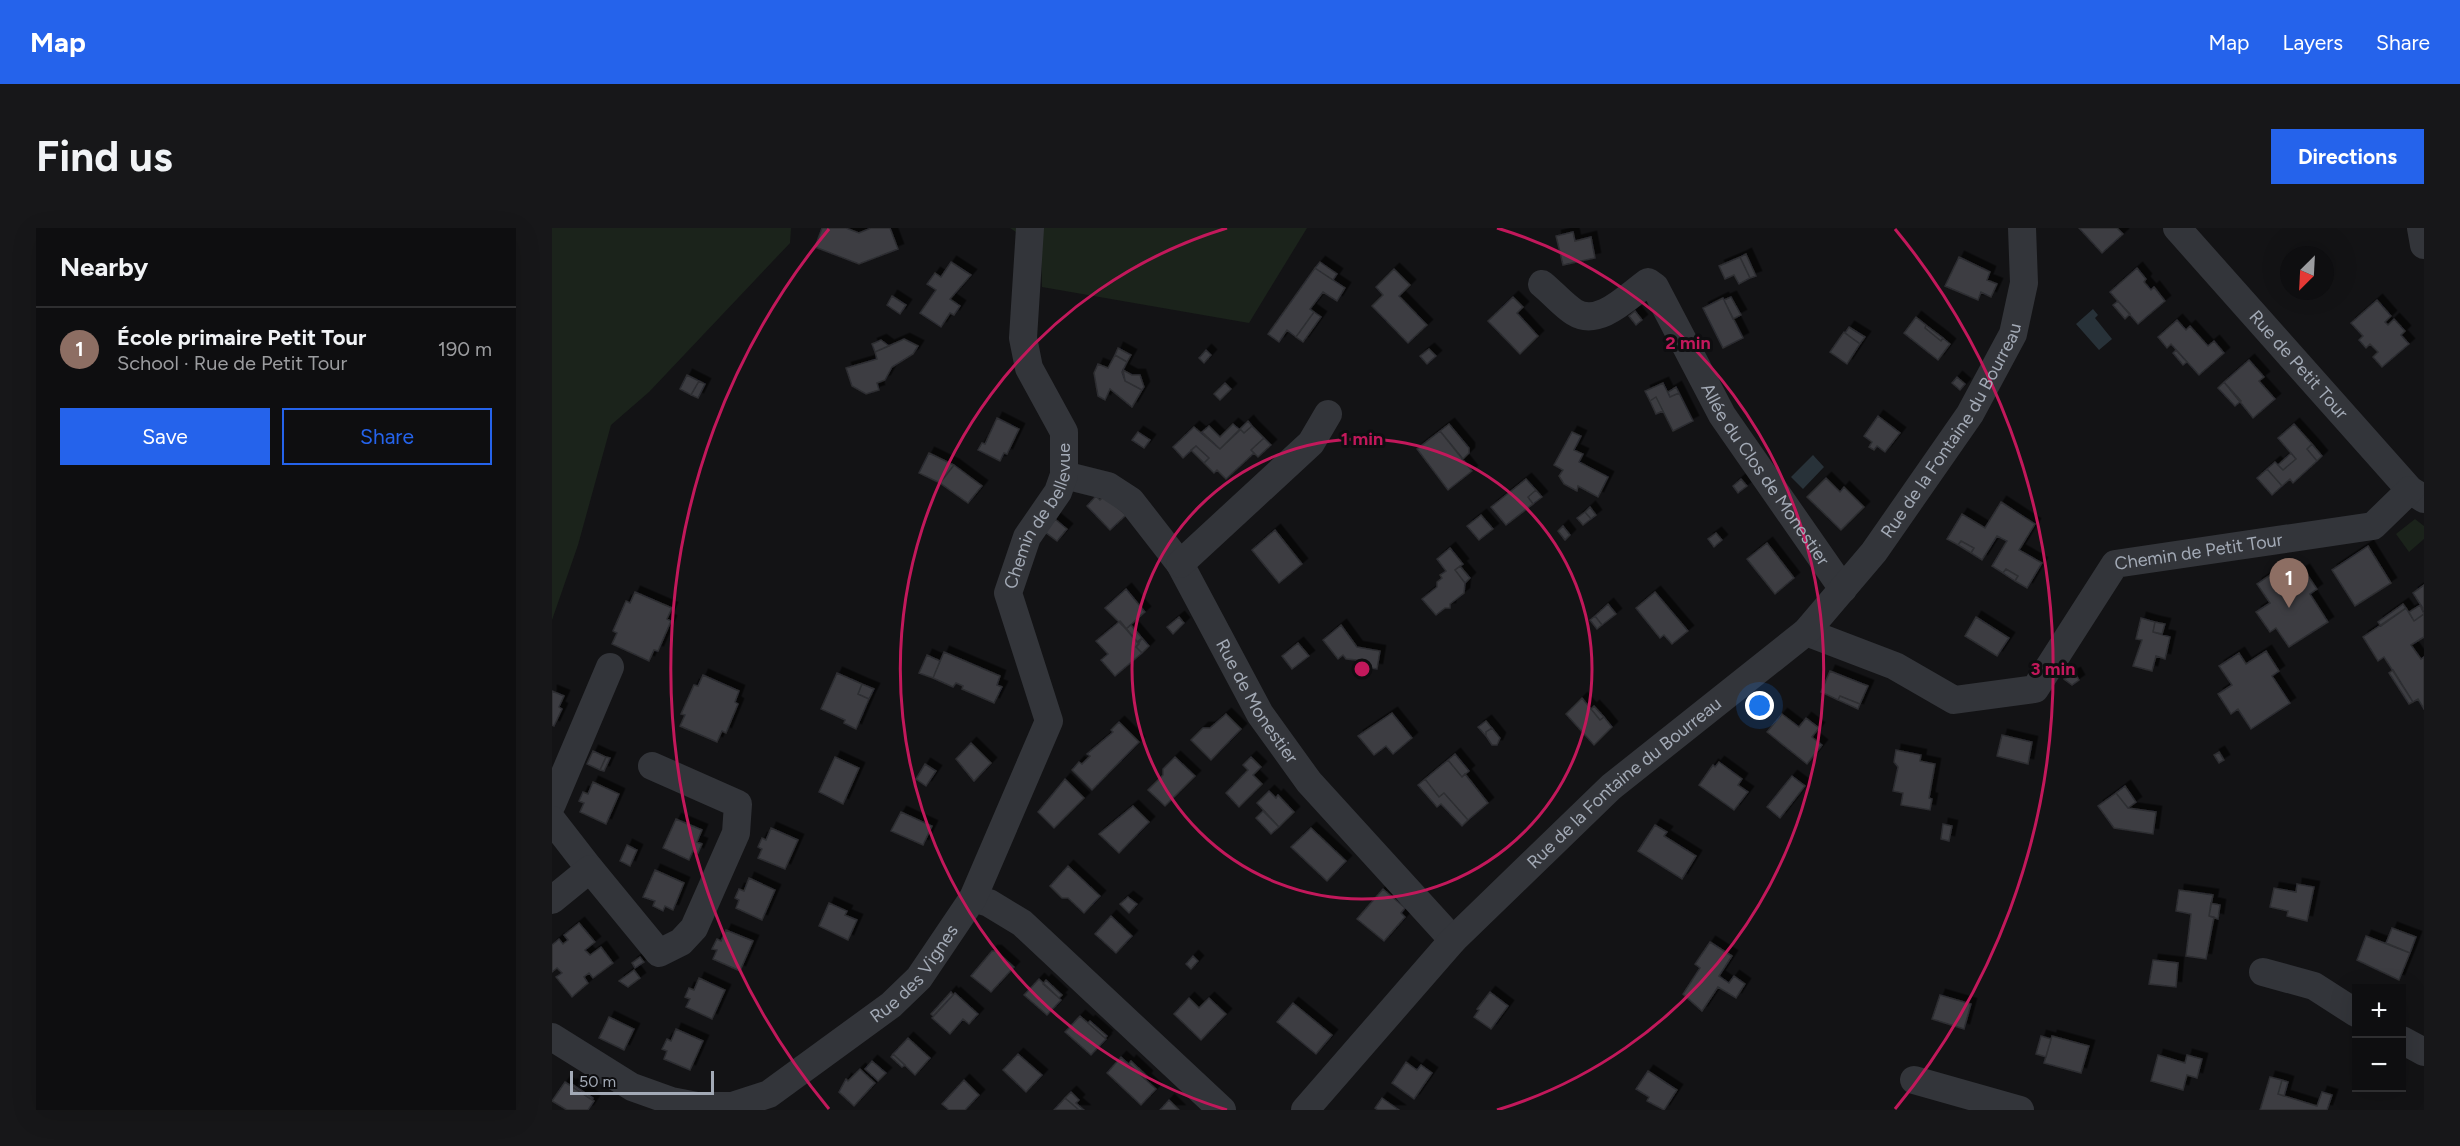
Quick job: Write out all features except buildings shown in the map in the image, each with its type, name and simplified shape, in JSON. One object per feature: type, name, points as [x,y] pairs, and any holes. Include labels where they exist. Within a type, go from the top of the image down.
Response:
[{"type":"street","name":"Chemin de bellevue","points":[[973,898],[1048,721],[1008,593],[1027,537],[1058,492],[1064,475],[1064,432],[1029,368],[1023,338],[1030,228]]},
{"type":"street","name":"Rue de la Fontaine du Bourreau","points":[[1305,1110],[1453,940],[1611,787],[1806,632],[1874,552],[1970,414],[2013,334],[2024,283],[2022,228]]},
{"type":"street","name":"Rue de Petit Tour","points":[[2177,228],[2417,495]]},
{"type":"street","points":[[2421,228],[2424,245]]},
{"type":"street","name":"Allée du Clos de Monestier","points":[[1542,284],[1575,312],[1586,317],[1599,316],[1648,282],[1655,287],[1722,415],[1843,589]]},
{"type":"street","points":[[1180,564],[1311,443],[1328,414]]},
{"type":"street","name":"Rue de Monestier","points":[[1064,475],[1107,486],[1131,501],[1180,564],[1266,723],[1309,782],[1453,940]]},
{"type":"street","name":"Chemin de Petit Tour","points":[[1806,632],[1895,666],[1954,700],[2035,689],[2115,564],[2373,526],[2417,495]]},
{"type":"street","points":[[552,804],[610,667]]},
{"type":"street","points":[[552,820],[659,953],[681,942],[694,928],[736,833],[738,804],[652,766]]},
{"type":"street","points":[[552,900],[590,869]]},
{"type":"street","points":[[973,898],[989,903],[1022,922],[1222,1110]]},
{"type":"street","name":"Rue des Vignes","points":[[552,1037],[632,1087],[671,1101],[697,1106],[732,1106],[771,1102],[891,1005],[919,978],[973,898]]},
{"type":"street","points":[[2263,972],[2314,986],[2352,1010]]},
{"type":"street","points":[[2406,1042],[2424,1052]]},
{"type":"street","points":[[1914,1080],[2020,1110]]},
{"type":"shaded area","points":[[552,228],[791,228],[790,243],[649,392],[611,425],[578,545],[552,620]]},
{"type":"shaded area","points":[[1010,228],[1307,228],[1249,323],[1042,287],[1041,248]]},
{"type":"shaded area","points":[[2093,309],[2098,315],[2095,318],[2112,339],[2099,350],[2076,324]]},
{"type":"shaded area","points":[[1813,455],[1824,467],[1803,489],[1791,477]]},
{"type":"shaded area","points":[[2415,519],[2424,526],[2424,539],[2409,552],[2396,534]]},
{"type":"place","name":"École primaire Petit Tour","points":[[2289,608]]}]
